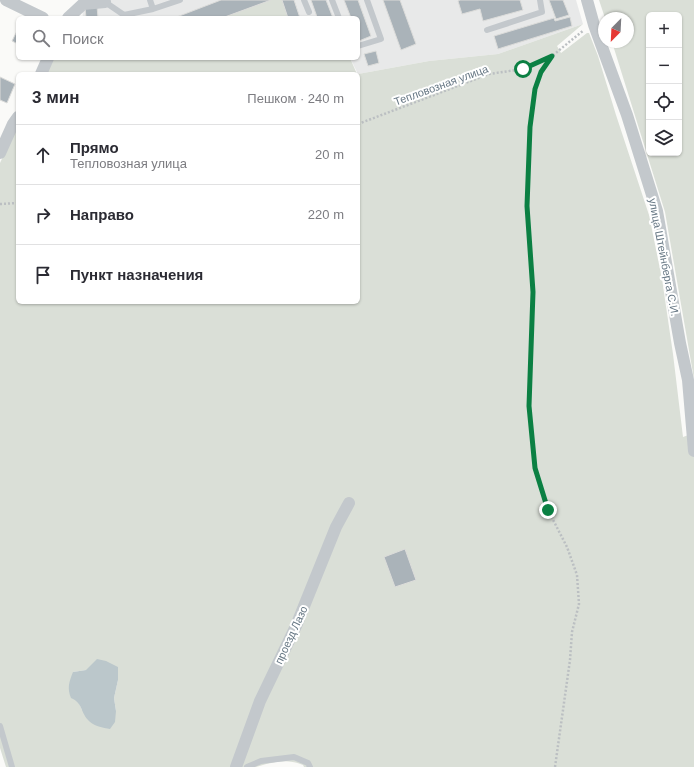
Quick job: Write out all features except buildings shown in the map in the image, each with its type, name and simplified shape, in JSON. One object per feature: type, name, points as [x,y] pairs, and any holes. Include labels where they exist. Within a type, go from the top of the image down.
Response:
[{"type":"street","points":[[6,0],[39,16]]},
{"type":"street","name":"улица Штейнберга С.И.","points":[[587,0],[594,25],[627,115],[657,211],[688,380],[694,451]]},
{"type":"street","points":[[70,16],[82,4],[105,1]]},
{"type":"street","points":[[42,72],[47,60]]},
{"type":"street","points":[[0,153],[16,120]]},
{"type":"street","name":"проезд Лазо","points":[[236,767],[260,702],[296,626],[336,527],[349,503]]},
{"type":"lane","points":[[150,0],[153,9]]},
{"type":"lane","points":[[105,1],[124,15],[153,9],[180,0]]},
{"type":"lane","points":[[304,0],[309,12]]},
{"type":"lane","points":[[332,0],[338,16]]},
{"type":"lane","points":[[360,45],[381,40],[366,0]]},
{"type":"lane","points":[[487,30],[542,12],[540,0]]},
{"type":"lane","points":[[0,726],[12,767]]},
{"type":"lane","points":[[247,767],[262,761],[294,757],[308,763],[310,767]]},
{"type":"path","points":[[555,767],[570,660],[572,632],[579,604],[577,575],[567,548],[548,510],[535,468],[529,406],[533,292],[527,206],[530,127],[535,89],[541,72],[552,56],[585,29],[594,25]]},
{"type":"path","name":"Тепловозная улица","points":[[360,123],[489,74],[523,69],[552,56]]},
{"type":"path","points":[[0,204],[16,203]]},
{"type":"shaded area","points":[[271,0],[227,16],[83,16],[81,1]]},
{"type":"shaded area","points":[[271,0],[282,0],[287,16],[227,16]]},
{"type":"shaded area","points":[[282,0],[576,0],[583,24],[498,54],[429,61],[360,74],[360,72],[357,72],[351,60],[360,60],[360,16],[287,16]]},
{"type":"shaded area","points":[[599,0],[694,0],[694,379],[665,212],[648,156],[682,156],[682,12],[646,12],[646,151],[614,48],[634,48],[634,12],[603,12]]},
{"type":"shaded area","points":[[583,24],[557,46],[561,53],[589,33],[598,56],[649,215],[662,279],[683,437],[694,433],[694,767],[304,767],[303,765],[297,763],[286,761],[274,762],[256,767],[6,767],[0,748],[0,163],[16,128],[16,304],[360,304],[360,74],[429,61],[498,54]],"holes":[[[86,670],[118,680],[114,698],[116,711],[82,710],[78,701],[73,672]]]},
{"type":"shaded area","points":[[49,60],[351,60],[356,72],[45,72]]},
{"type":"shaded area","points":[[97,659],[106,661],[118,667],[118,680],[114,698],[116,711],[115,722],[110,729],[91,723],[86,718],[78,702],[71,698],[69,691],[73,672],[86,670]]},
{"type":"route","points":[[523,69],[552,56],[541,72],[535,89],[530,127],[527,206],[533,292],[529,406],[535,468],[548,510]]}]
